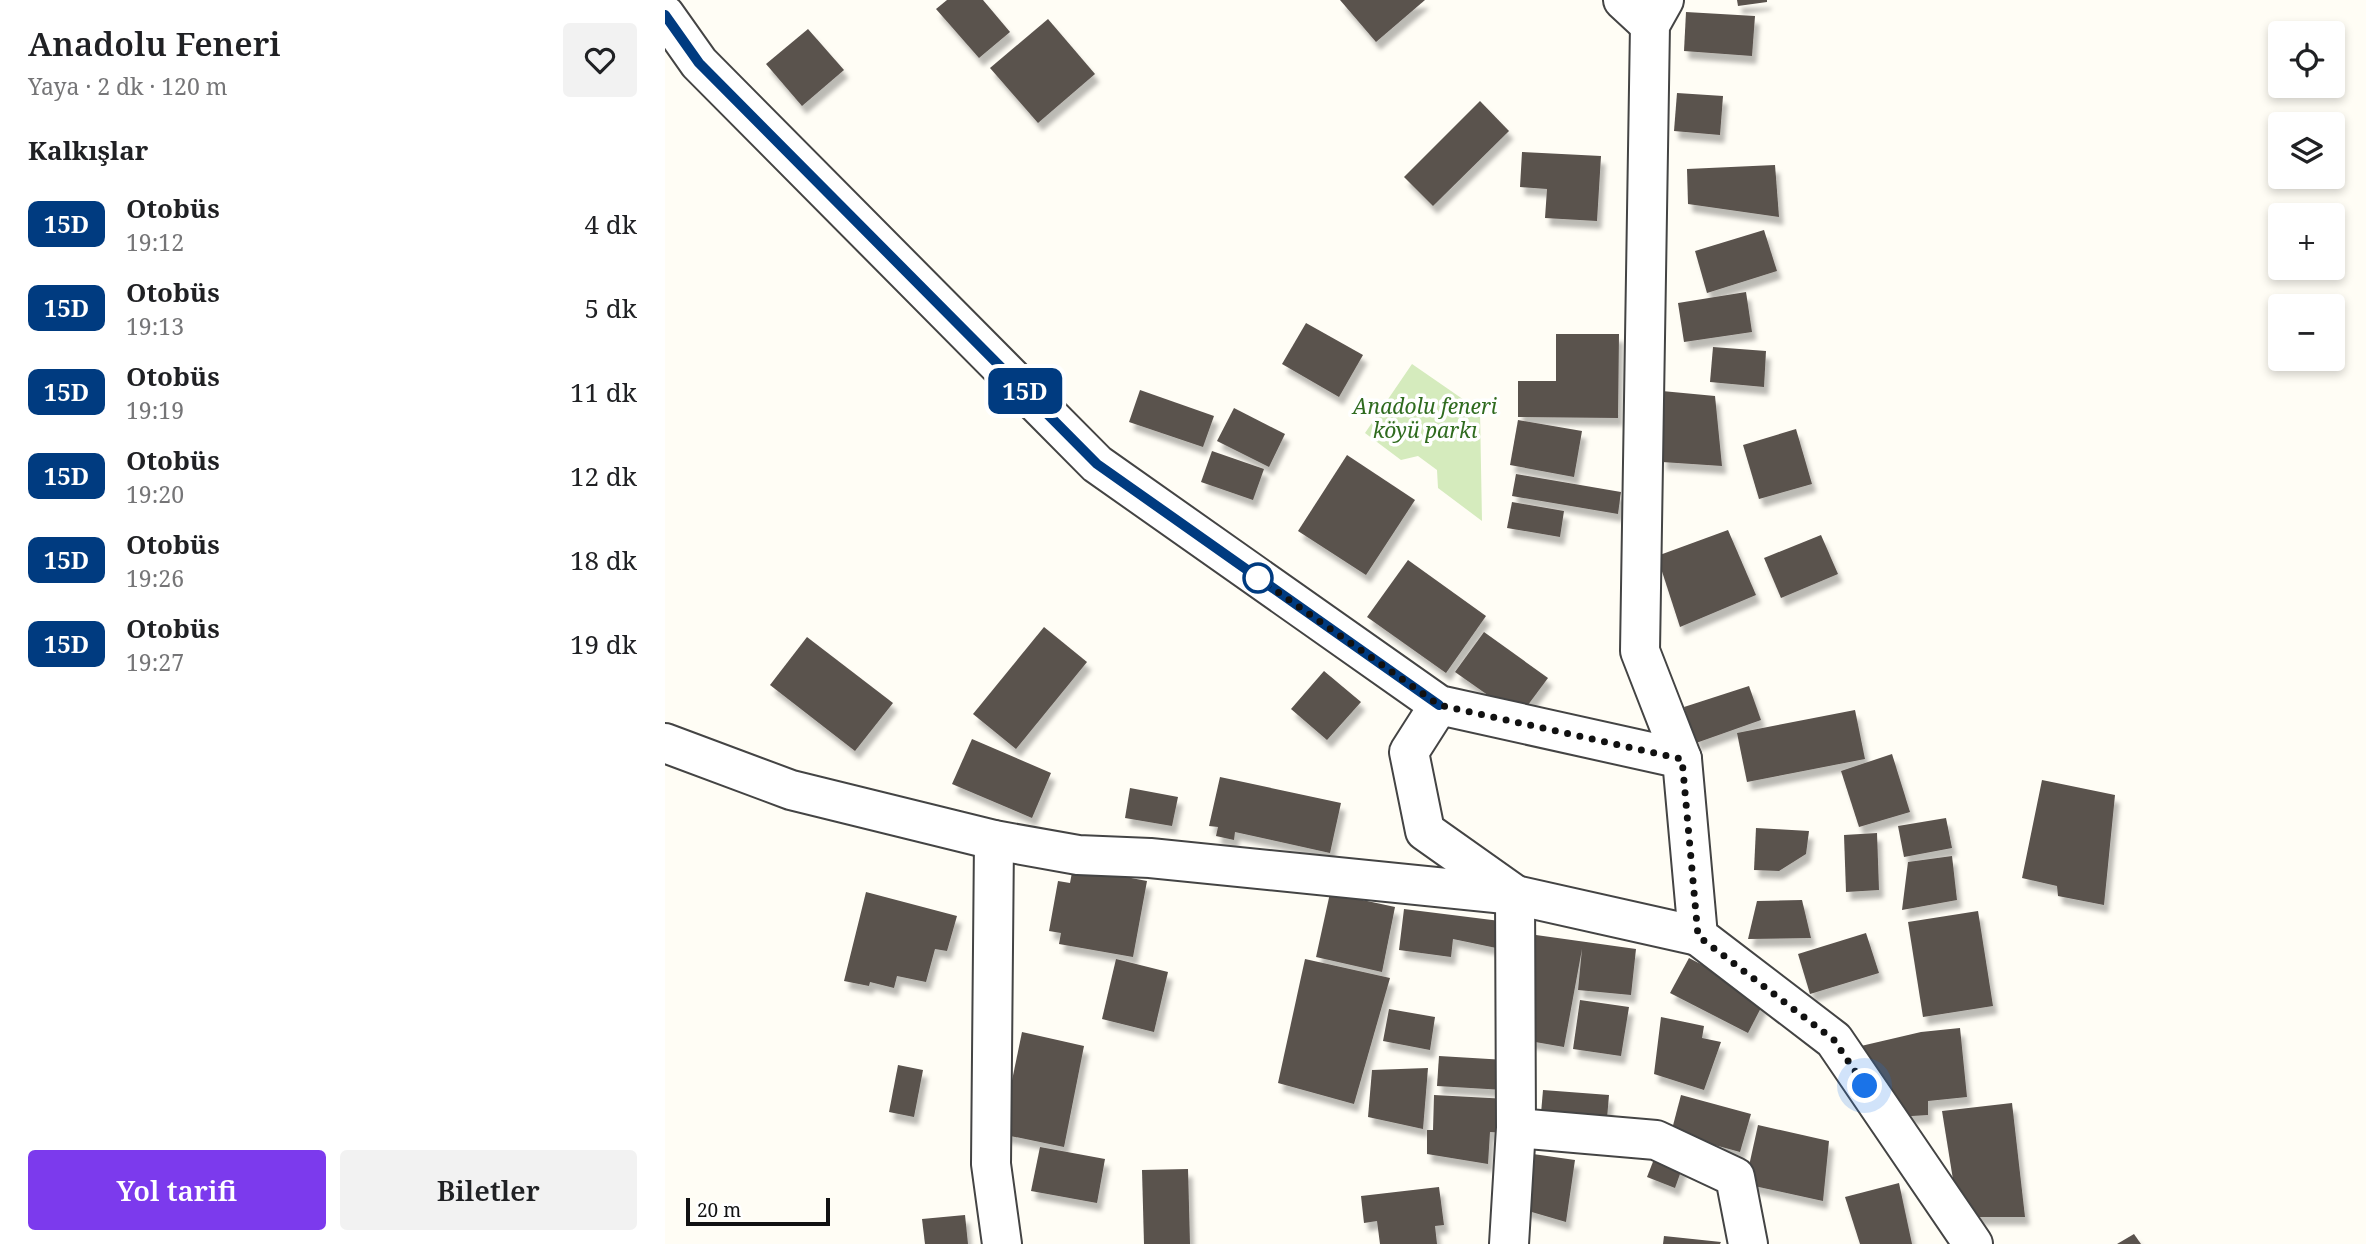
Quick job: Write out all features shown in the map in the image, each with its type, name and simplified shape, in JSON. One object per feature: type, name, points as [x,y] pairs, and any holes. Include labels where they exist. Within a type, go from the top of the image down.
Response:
[{"type":"street","points":[[1645,8],[1640,650],[1682,759],[1698,936]]},
{"type":"street","points":[[665,15],[699,63],[1097,464],[1439,705],[1682,759]]},
{"type":"street","points":[[1439,705],[1409,752],[1425,831],[1515,895]]},
{"type":"street","points":[[665,743],[791,790],[994,840],[1078,855],[1150,858],[1515,895],[1698,936],[1834,1040],[1973,1244]]},
{"type":"street","points":[[994,840],[991,1164],[1002,1244]]},
{"type":"street","points":[[1509,1244],[1516,1128],[1515,895]]},
{"type":"street","points":[[1516,1128],[1656,1140],[1735,1177],[1748,1244]]},
{"type":"green space","name":"Anadolu feneri köyü parkı","points":[[1412,364],[1480,411],[1482,521],[1438,488],[1437,470],[1418,456],[1401,460],[1365,433]]},
{"type":"building","points":[[947,0],[983,0],[1010,32],[979,58],[936,9]]},
{"type":"building","points":[[1340,0],[1425,0],[1376,42]]},
{"type":"building","points":[[1737,0],[1767,0],[1767,2],[1738,6]]},
{"type":"building","points":[[1686,12],[1755,16],[1752,56],[1684,51]]},
{"type":"building","points":[[1048,19],[1095,74],[1038,123],[990,68]]},
{"type":"building","points":[[808,29],[844,70],[802,106],[766,64]]},
{"type":"building","points":[[1677,93],[1723,96],[1720,135],[1674,131]]},
{"type":"building","points":[[1480,101],[1509,131],[1433,206],[1404,177]]},
{"type":"building","points":[[1522,152],[1601,156],[1597,221],[1545,218],[1547,189],[1520,187]]},
{"type":"building","points":[[1775,165],[1779,217],[1688,204],[1687,169]]},
{"type":"building","points":[[1764,230],[1777,271],[1707,293],[1695,251]]},
{"type":"building","points":[[1746,292],[1752,332],[1684,342],[1678,303]]},
{"type":"building","points":[[1306,323],[1363,355],[1339,397],[1282,364]]},
{"type":"building","points":[[1556,334],[1619,334],[1618,418],[1518,417],[1518,381],[1556,381]]},
{"type":"building","points":[[1713,347],[1766,351],[1764,387],[1710,382]]},
{"type":"building","points":[[1140,390],[1214,416],[1203,447],[1129,422]]},
{"type":"building","points":[[1662,391],[1715,396],[1722,466],[1662,462]]},
{"type":"building","points":[[1234,408],[1285,434],[1269,467],[1217,441]]},
{"type":"building","points":[[1518,420],[1582,431],[1574,477],[1510,465]]},
{"type":"building","points":[[1796,429],[1812,484],[1759,499],[1743,445]]},
{"type":"building","points":[[1212,451],[1264,469],[1253,500],[1201,482]]},
{"type":"building","points":[[1347,455],[1415,500],[1366,575],[1298,531]]},
{"type":"building","points":[[1516,474],[1621,492],[1618,514],[1512,496]]},
{"type":"building","points":[[1512,502],[1564,511],[1560,537],[1507,528]]},
{"type":"building","points":[[1728,530],[1756,595],[1680,627],[1657,556]]},
{"type":"building","points":[[1821,535],[1838,574],[1781,598],[1764,558]]},
{"type":"building","points":[[1408,560],[1486,616],[1446,673],[1367,617]]},
{"type":"building","points":[[1044,627],[1087,662],[1016,749],[973,714]]},
{"type":"building","points":[[1484,632],[1548,678],[1519,717],[1455,672]]},
{"type":"building","points":[[807,637],[893,703],[855,751],[770,685]]},
{"type":"building","points":[[1324,671],[1361,702],[1327,740],[1291,709]]},
{"type":"building","points":[[1749,686],[1761,720],[1696,743],[1684,707]]},
{"type":"building","points":[[1855,710],[1865,759],[1747,782],[1737,733]]},
{"type":"building","points":[[972,739],[1051,773],[1032,818],[952,784]]},
{"type":"building","points":[[1892,754],[1910,812],[1859,827],[1841,771]]},
{"type":"building","points":[[1220,777],[1341,803],[1330,853],[1235,832],[1234,840],[1216,836],[1218,827],[1209,826]]},
{"type":"building","points":[[2042,780],[2115,795],[2104,905],[2058,896],[2057,886],[2022,878]]},
{"type":"building","points":[[1130,788],[1178,797],[1172,826],[1125,818]]},
{"type":"building","points":[[1946,818],[1952,848],[1904,857],[1898,826]]},
{"type":"building","points":[[1756,828],[1809,831],[1806,854],[1779,871],[1754,870]]},
{"type":"building","points":[[1877,833],[1879,890],[1846,892],[1844,835]]},
{"type":"building","points":[[1952,856],[1957,900],[1902,910],[1908,862]]},
{"type":"building","points":[[1073,867],[1147,881],[1133,957],[1059,944],[1061,933],[1049,931],[1058,881],[1070,883]]},
{"type":"building","points":[[866,892],[957,916],[947,951],[935,949],[926,982],[897,976],[894,988],[870,982],[869,986],[844,981]]},
{"type":"building","points":[[1330,893],[1395,907],[1382,972],[1316,957]]},
{"type":"building","points":[[1802,900],[1811,938],[1748,939],[1757,901]]},
{"type":"building","points":[[1404,909],[1500,921],[1506,950],[1453,939],[1451,957],[1399,950]]},
{"type":"building","points":[[1978,911],[1993,1006],[1923,1017],[1908,922]]},
{"type":"building","points":[[1866,933],[1879,973],[1810,994],[1798,954]]},
{"type":"building","points":[[1536,935],[1636,949],[1631,995],[1578,990],[1582,949],[1564,1047],[1518,1039]]},
{"type":"building","points":[[1689,958],[1766,998],[1748,1033],[1670,993]]},
{"type":"building","points":[[1116,959],[1168,972],[1154,1032],[1102,1019]]},
{"type":"building","points":[[1305,959],[1390,978],[1354,1104],[1278,1083]]},
{"type":"building","points":[[1580,1000],[1629,1007],[1621,1056],[1573,1049]]},
{"type":"building","points":[[1389,1009],[1435,1017],[1430,1050],[1383,1041]]},
{"type":"building","points":[[1661,1017],[1704,1026],[1702,1038],[1721,1042],[1704,1090],[1654,1074]]},
{"type":"building","points":[[1960,1028],[1967,1097],[1928,1101],[1928,1115],[1896,1117],[1861,1046],[1921,1032]]},
{"type":"building","points":[[1022,1032],[1084,1046],[1064,1147],[1001,1134]]},
{"type":"building","points":[[1439,1056],[1506,1060],[1504,1090],[1437,1086]]},
{"type":"building","points":[[898,1065],[923,1070],[914,1117],[889,1112]]},
{"type":"building","points":[[1428,1068],[1423,1129],[1368,1117],[1372,1070]]},
{"type":"building","points":[[1543,1090],[1609,1095],[1606,1130],[1540,1125]]},
{"type":"building","points":[[1434,1095],[1508,1099],[1506,1133],[1490,1132],[1488,1164],[1427,1154],[1427,1130],[1433,1130]]},
{"type":"building","points":[[1681,1095],[1751,1114],[1740,1152],[1671,1133]]},
{"type":"building","points":[[2012,1103],[2025,1217],[1959,1217],[1942,1111]]},
{"type":"building","points":[[1758,1125],[1829,1141],[1823,1201],[1745,1184]]},
{"type":"building","points":[[1040,1147],[1105,1159],[1097,1203],[1031,1191]]},
{"type":"building","points":[[1658,1149],[1685,1160],[1675,1188],[1647,1177]]},
{"type":"building","points":[[1526,1153],[1575,1160],[1566,1222],[1518,1208]]},
{"type":"building","points":[[1188,1169],[1190,1244],[1144,1244],[1142,1170]]},
{"type":"building","points":[[1899,1183],[1912,1244],[1860,1244],[1845,1197]]},
{"type":"building","points":[[1439,1187],[1444,1225],[1435,1226],[1437,1244],[1380,1244],[1377,1221],[1364,1223],[1361,1196]]},
{"type":"building","points":[[965,1215],[968,1244],[925,1244],[922,1219]]},
{"type":"building","points":[[2134,1234],[2141,1244],[2117,1244]]},
{"type":"building","points":[[1664,1236],[1721,1242],[1663,1244]]},
{"type":"bus line","name":"15D","points":[[665,15],[699,63],[1097,464],[1439,705]]},
{"type":"route","points":[[1258,578],[1256,576],[1439,705],[1682,759],[1698,936],[1834,1040],[1865,1086]]}]
